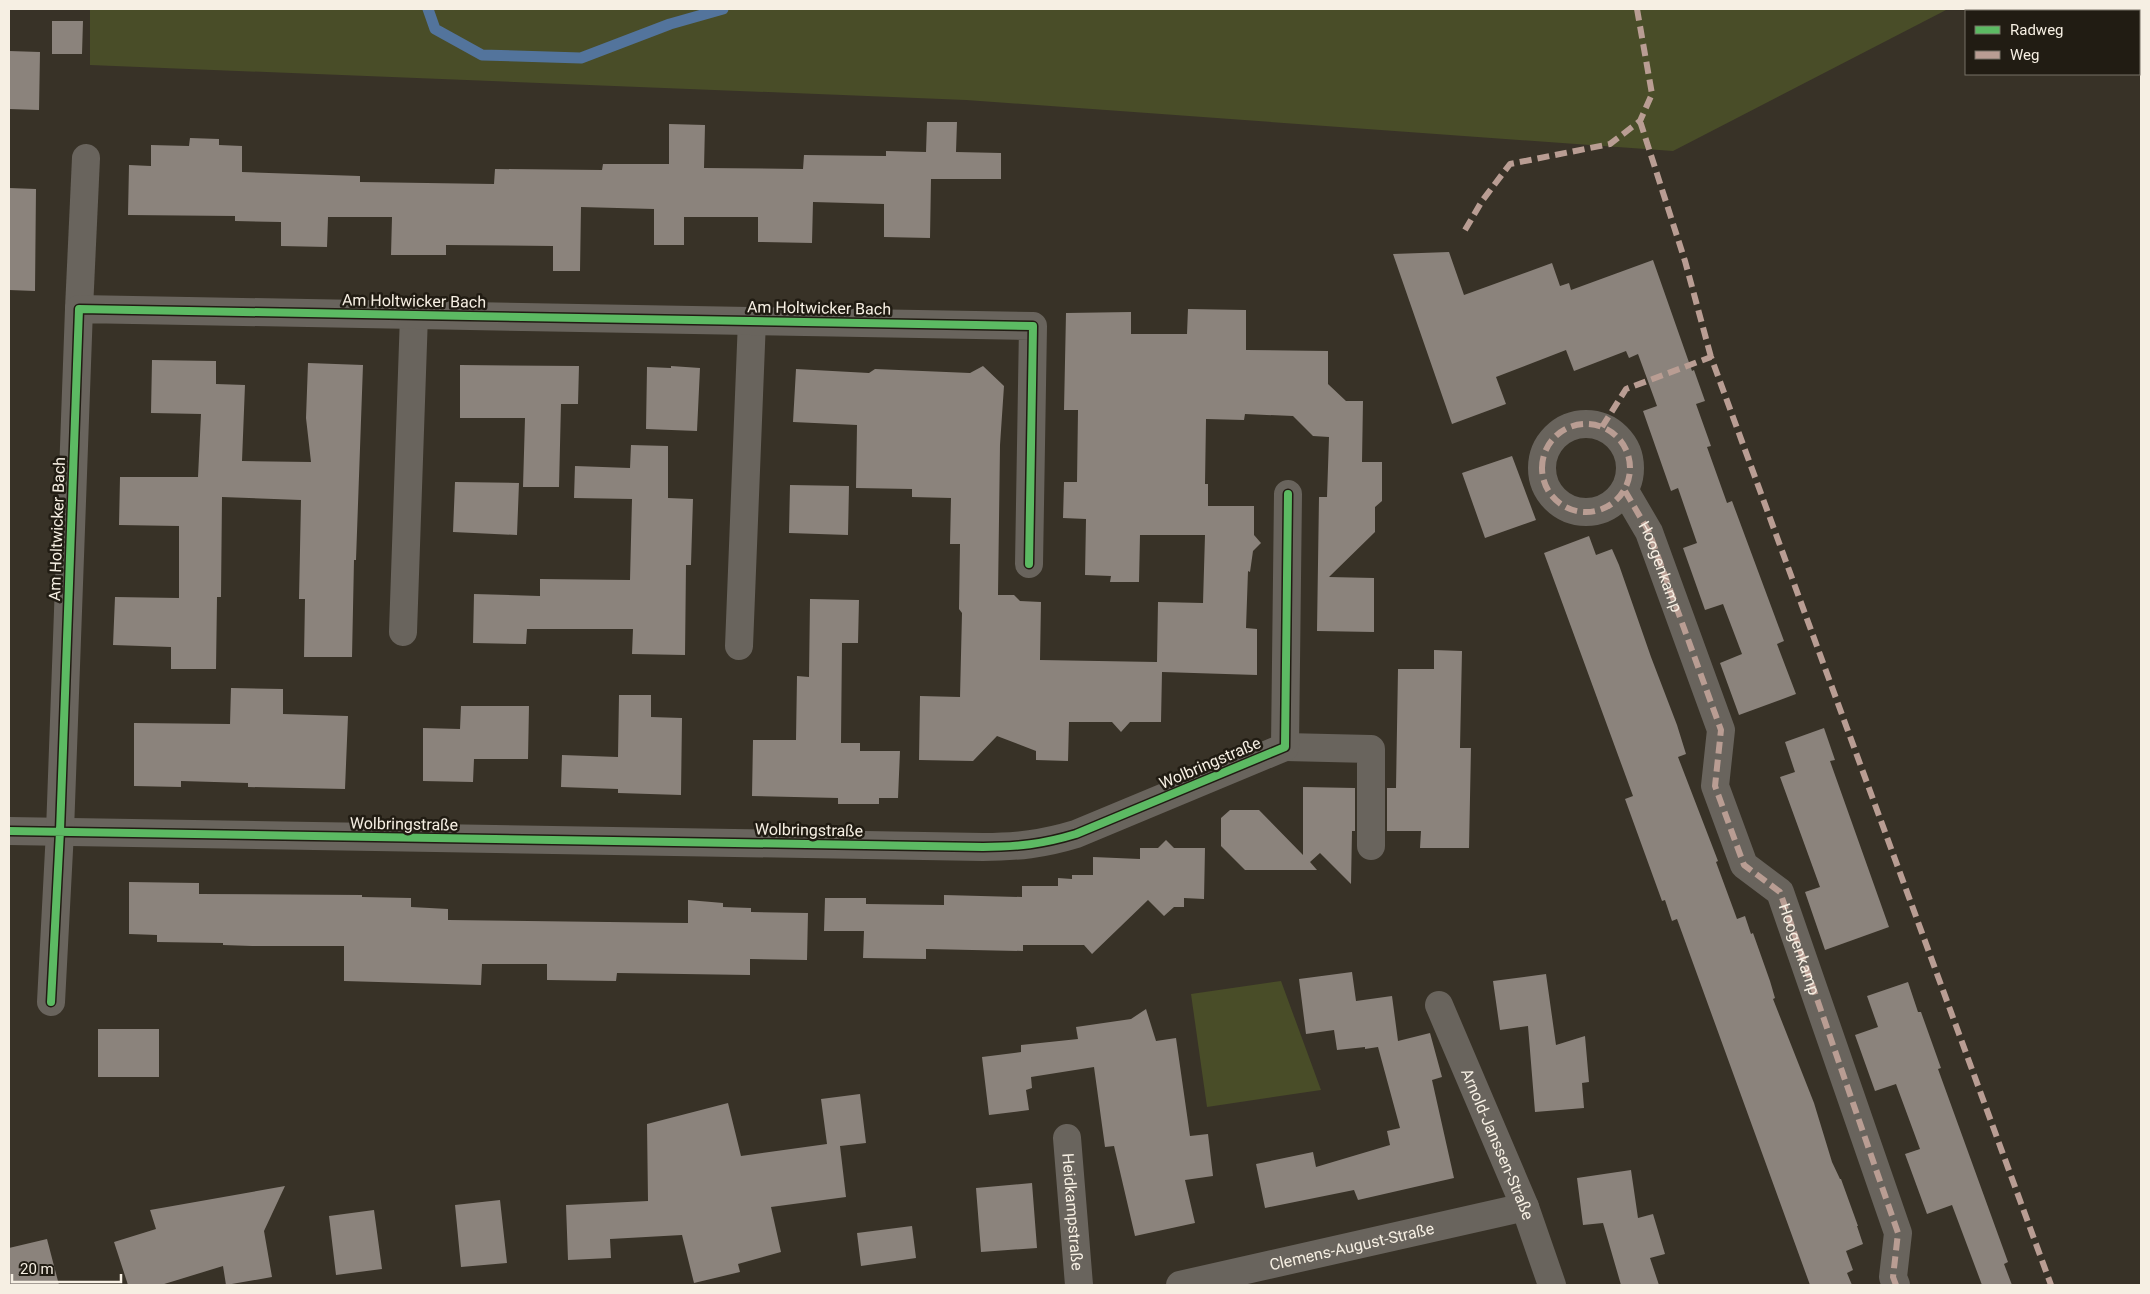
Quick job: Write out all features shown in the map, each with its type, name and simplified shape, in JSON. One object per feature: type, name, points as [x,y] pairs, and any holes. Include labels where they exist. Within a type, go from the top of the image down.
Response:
[{"type":"street","name":"Am Holtwicker Bach","points":[[60,831],[86,158]]},
{"type":"street","name":"Am Holtwicker Bach","points":[[79,308],[1034,326],[1029,564]]},
{"type":"street","name":"Am Holtwicker Bach","points":[[403,632],[414,315]]},
{"type":"street","name":"Am Holtwicker Bach","points":[[739,646],[752,320]]},
{"type":"street","name":"Hoogenkamp","points":[[1625,491],[1649,532],[1720,730],[1715,786],[1740,856],[1744,865],[1780,892],[1895,1224],[1898,1233],[1893,1277],[1896,1285]]},
{"type":"street","name":"Wolbringstraße","points":[[1285,747],[1288,494]]},
{"type":"street","name":"Wolbringstraße","points":[[9,831],[369,838],[1018,846],[1050,842],[1076,834],[1285,747],[1371,749],[1371,846]]},
{"type":"street","points":[[51,1002],[60,831]]},
{"type":"street","name":"Arnold-Janssen-Straße","points":[[1439,1005],[1525,1207],[1552,1285]]},
{"type":"street","name":"Heidkampstraße","points":[[1067,1138],[1080,1285]]},
{"type":"street","name":"Clemens-August-Straße","points":[[1180,1285],[1525,1207]]},
{"type":"green space","points":[[90,9],[1948,9],[1673,151],[966,100],[90,65]]},
{"type":"green space","points":[[1281,981],[1321,1090],[1207,1107],[1191,994]]},
{"type":"building","points":[[52,21],[83,21],[82,54],[52,54]]},
{"type":"building","points":[[9,51],[40,52],[39,110],[9,109]]},
{"type":"building","points":[[927,122],[957,122],[956,152],[1001,153],[1001,179],[931,179],[930,238],[884,237],[884,204],[813,202],[812,243],[758,242],[758,217],[684,217],[684,245],[654,245],[654,209],[581,207],[580,271],[553,271],[553,246],[446,245],[446,255],[391,255],[392,217],[328,217],[327,247],[281,246],[281,222],[235,221],[235,216],[128,215],[129,165],[151,166],[151,145],[189,146],[190,138],[219,139],[219,145],[242,146],[242,172],[360,176],[360,182],[494,184],[495,169],[602,170],[603,164],[669,164],[669,124],[705,125],[704,168],[803,169],[804,155],[886,156],[886,151],[926,152]]},
{"type":"building","points":[[9,188],[36,189],[35,291],[9,290]]},
{"type":"building","points":[[1449,252],[1464,295],[1552,263],[1560,286],[1569,283],[1571,290],[1653,260],[1692,371],[1694,370],[1705,401],[1696,404],[1711,446],[1707,447],[1727,503],[1732,501],[1784,641],[1777,644],[1796,694],[1739,715],[1720,663],[1742,654],[1723,604],[1705,610],[1683,548],[1697,543],[1678,488],[1671,491],[1643,411],[1657,406],[1638,354],[1629,358],[1626,351],[1574,371],[1566,350],[1496,377],[1506,404],[1452,424],[1393,254]]},
{"type":"building","points":[[1188,309],[1246,310],[1246,350],[1328,351],[1328,384],[1346,401],[1363,401],[1362,462],[1382,462],[1382,501],[1375,507],[1375,532],[1329,577],[1374,578],[1374,632],[1317,631],[1319,497],[1327,497],[1329,437],[1313,436],[1293,416],[1245,414],[1244,420],[1206,419],[1205,484],[1208,484],[1208,506],[1254,506],[1254,535],[1261,543],[1253,551],[1250,572],[1248,571],[1246,628],[1257,629],[1257,675],[1162,672],[1161,722],[1130,722],[1121,732],[1112,722],[1069,722],[1068,761],[1036,760],[1036,751],[997,736],[973,761],[919,760],[920,696],[960,697],[962,613],[959,609],[960,544],[950,544],[951,498],[912,497],[912,489],[856,488],[857,425],[793,422],[796,369],[869,373],[875,369],[970,373],[983,366],[1004,386],[1000,445],[998,595],[1014,595],[1020,601],[1041,602],[1040,660],[1157,662],[1158,602],[1203,603],[1205,535],[1140,535],[1139,582],[1110,582],[1111,576],[1085,575],[1086,519],[1063,518],[1064,482],[1077,482],[1078,410],[1064,410],[1066,313],[1131,312],[1131,334],[1187,334]]},
{"type":"building","points":[[152,360],[216,361],[216,384],[245,385],[242,461],[311,462],[306,418],[308,363],[363,365],[356,560],[354,560],[352,657],[304,657],[305,599],[299,599],[301,500],[222,497],[221,597],[217,597],[216,669],[171,669],[171,647],[113,645],[115,597],[179,598],[179,526],[119,525],[120,477],[198,477],[201,414],[151,413]]},
{"type":"building","points":[[460,365],[579,366],[578,404],[561,404],[559,487],[523,487],[525,418],[460,418]]},
{"type":"building","points":[[671,366],[700,368],[697,431],[646,429],[647,367],[671,368]]},
{"type":"building","points":[[631,445],[668,446],[668,498],[693,499],[691,565],[686,565],[685,655],[632,654],[633,629],[527,629],[526,644],[473,643],[474,594],[540,596],[540,579],[630,580],[632,499],[574,498],[575,466],[630,468]]},
{"type":"building","points":[[1512,456],[1536,520],[1485,538],[1462,473]]},
{"type":"building","points":[[455,482],[519,483],[517,535],[453,532]]},
{"type":"building","points":[[790,485],[849,486],[848,535],[789,533]]},
{"type":"building","points":[[1589,536],[1596,555],[1612,549],[1619,565],[1686,754],[1678,757],[1718,861],[1716,862],[1737,919],[1745,916],[1751,934],[1753,933],[1770,981],[1775,998],[1773,999],[1814,1103],[1832,1162],[1841,1179],[1858,1226],[1863,1244],[1846,1251],[1853,1270],[1847,1273],[1852,1285],[1810,1285],[1677,919],[1672,921],[1665,900],[1662,901],[1625,799],[1633,796],[1544,553]]},
{"type":"building","points":[[810,599],[859,600],[858,643],[842,643],[841,743],[860,743],[860,751],[900,751],[898,798],[879,798],[879,804],[838,804],[838,798],[752,796],[753,740],[796,740],[797,676],[809,677]]},
{"type":"building","points":[[1434,650],[1462,651],[1460,748],[1471,748],[1469,848],[1420,848],[1421,831],[1387,831],[1387,788],[1396,788],[1398,669],[1434,669]]},
{"type":"building","points":[[231,688],[283,689],[283,714],[348,716],[345,789],[248,787],[248,783],[181,781],[181,787],[134,786],[134,723],[230,724]]},
{"type":"building","points":[[619,695],[651,695],[651,717],[682,718],[681,795],[618,793],[618,789],[561,787],[562,755],[618,757]]},
{"type":"building","points":[[461,706],[529,706],[528,759],[474,759],[473,782],[423,781],[423,728],[460,729]]},
{"type":"building","points":[[1824,728],[1835,760],[1830,761],[1889,927],[1825,950],[1805,892],[1820,887],[1780,777],[1795,772],[1785,742]]},
{"type":"building","points":[[1303,787],[1355,788],[1355,831],[1352,831],[1351,884],[1320,853],[1310,862],[1317,870],[1245,870],[1221,846],[1221,818],[1230,810],[1259,810],[1303,855]]},
{"type":"building","points":[[1166,840],[1174,848],[1205,848],[1204,899],[1184,898],[1184,907],[1174,907],[1164,916],[1148,900],[1092,954],[1084,945],[1023,945],[1023,951],[926,949],[926,959],[863,958],[864,931],[824,931],[825,898],[866,898],[866,904],[944,905],[944,895],[1022,897],[1022,886],[1058,886],[1058,878],[1072,879],[1072,875],[1093,875],[1093,857],[1140,859],[1140,848],[1158,848]]},
{"type":"building","points":[[129,882],[199,883],[199,894],[362,895],[362,897],[411,898],[411,907],[448,909],[448,920],[688,923],[688,900],[723,903],[723,907],[751,908],[751,912],[808,913],[807,960],[750,959],[750,975],[617,973],[616,981],[547,980],[547,964],[482,964],[481,985],[344,981],[344,946],[252,946],[223,945],[223,943],[157,942],[157,935],[129,934]]},
{"type":"building","points":[[1352,972],[1356,1001],[1392,996],[1398,1041],[1430,1033],[1442,1077],[1432,1080],[1454,1178],[1358,1200],[1354,1190],[1265,1208],[1256,1164],[1313,1152],[1316,1167],[1390,1145],[1387,1131],[1400,1128],[1378,1047],[1337,1050],[1334,1030],[1306,1034],[1299,979]]},
{"type":"building","points":[[1546,974],[1556,1045],[1585,1036],[1589,1082],[1582,1083],[1584,1108],[1535,1112],[1528,1026],[1500,1030],[1493,981]]},
{"type":"building","points":[[1908,982],[1941,1068],[1938,1069],[2008,1262],[2004,1264],[2012,1285],[1982,1285],[1952,1205],[1927,1214],[1905,1154],[1920,1149],[1896,1084],[1875,1091],[1855,1035],[1878,1027],[1867,996]]},
{"type":"building","points":[[1146,1009],[1156,1041],[1176,1038],[1190,1136],[1208,1134],[1213,1176],[1185,1180],[1195,1223],[1135,1236],[1114,1146],[1105,1147],[1094,1067],[1031,1077],[1032,1088],[1026,1090],[1029,1110],[989,1115],[982,1057],[1021,1052],[1021,1045],[1078,1039],[1076,1027],[1131,1019]]},
{"type":"building","points":[[98,1029],[159,1029],[159,1077],[98,1077]]},
{"type":"building","points":[[860,1094],[866,1143],[840,1146],[846,1197],[771,1207],[781,1252],[738,1264],[740,1272],[694,1283],[682,1235],[610,1239],[611,1258],[568,1260],[566,1205],[648,1201],[647,1124],[728,1103],[741,1156],[827,1144],[821,1099]]},
{"type":"building","points":[[1631,1170],[1638,1218],[1653,1214],[1665,1254],[1650,1258],[1659,1285],[1621,1285],[1603,1223],[1583,1225],[1577,1178]]},
{"type":"building","points":[[1032,1183],[1037,1248],[981,1252],[976,1188]]},
{"type":"building","points":[[285,1186],[264,1231],[272,1277],[226,1285],[223,1266],[161,1285],[128,1285],[114,1242],[156,1229],[150,1210]]},
{"type":"building","points":[[500,1200],[507,1263],[461,1267],[455,1205]]},
{"type":"building","points":[[374,1210],[382,1269],[336,1275],[329,1216]]},
{"type":"building","points":[[912,1226],[916,1258],[861,1266],[857,1233]]},
{"type":"building","points":[[47,1239],[59,1285],[9,1285],[9,1248]]},
{"type":"waterway","points":[[428,9],[435,29],[482,55],[581,58],[670,24],[723,9]]},
{"type":"marked path","points":[[1465,230],[1482,201],[1510,164],[1610,144],[1640,121],[1652,94],[1637,9]]},
{"type":"marked path","points":[[1640,121],[1685,261],[1711,357]]},
{"type":"marked path","points":[[1602,427],[1626,389],[1711,357],[2051,1285]]},
{"type":"marked path","points":[[1586,424],[1603,427],[1617,437],[1627,451],[1630,468],[1627,485],[1617,499],[1603,509],[1586,512],[1569,509],[1555,499],[1545,485],[1542,468],[1545,451],[1555,437],[1569,427],[1586,424]]},
{"type":"marked path","points":[[1625,491],[1649,532],[1721,730],[1715,786],[1744,865],[1780,892],[1898,1233],[1893,1277],[1896,1285]]},
{"type":"cycle path","points":[[51,1002],[60,831],[79,309],[1033,326],[1029,564]]},
{"type":"cycle path","points":[[9,831],[983,847],[1030,844],[1076,834],[1285,747],[1288,494]]}]
